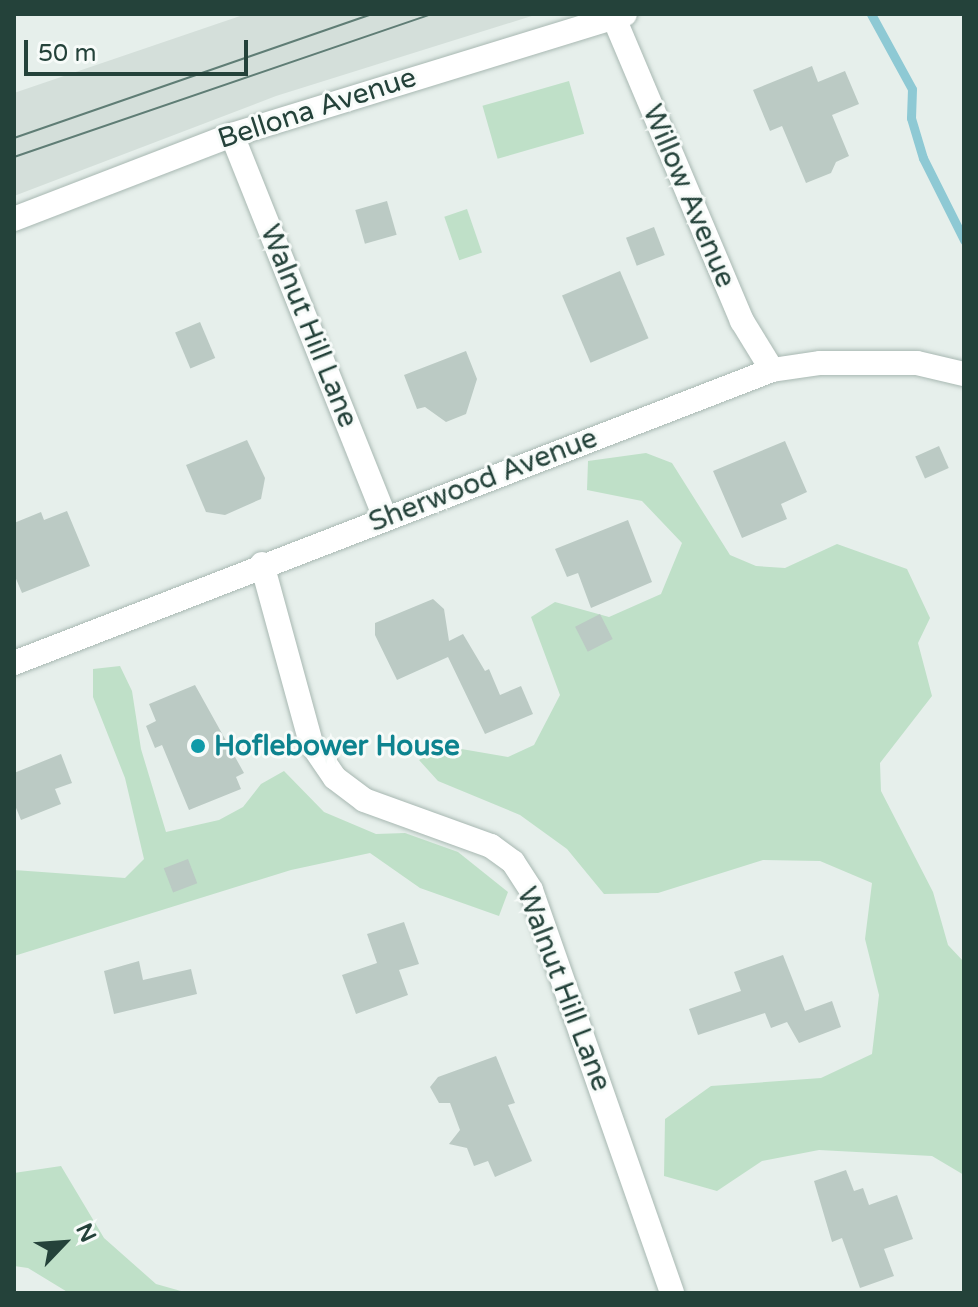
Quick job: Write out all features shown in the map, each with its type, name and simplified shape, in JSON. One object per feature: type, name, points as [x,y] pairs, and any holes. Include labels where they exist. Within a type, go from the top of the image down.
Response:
[{"type":"street","name":"Bellona Avenue","points":[[14,219],[232,135],[620,16]]},
{"type":"street","name":"Willow Avenue","points":[[620,16],[742,321],[772,370]]},
{"type":"street","name":"Walnut Hill Lane","points":[[232,135],[385,517]]},
{"type":"street","name":"Sherwood Avenue","points":[[14,663],[262,564],[772,370],[820,363],[917,363],[964,374]]},
{"type":"street","name":"Walnut Hill Lane","points":[[262,564],[311,743],[335,778],[364,800],[491,846],[513,862],[531,890],[672,1293]]},
{"type":"shaded area","points":[[246,14],[538,14],[276,96],[14,196],[14,93]]},
{"type":"green space","points":[[569,81],[584,134],[498,159],[482,106]]},
{"type":"green space","points":[[467,209],[482,252],[459,260],[444,217]]},
{"type":"green space","points":[[646,453],[672,463],[730,555],[756,566],[785,568],[837,544],[907,569],[930,618],[918,643],[932,696],[880,763],[881,791],[933,892],[948,945],[964,962],[964,1175],[932,1156],[819,1150],[762,1161],[717,1191],[664,1176],[665,1119],[711,1086],[821,1078],[872,1054],[879,995],[865,939],[872,883],[820,861],[763,860],[658,893],[604,894],[567,849],[520,815],[438,781],[419,760],[444,746],[508,757],[534,745],[560,695],[531,617],[555,602],[609,617],[661,594],[682,543],[642,501],[587,490],[588,461]]},
{"type":"green space","points":[[120,666],[132,691],[141,749],[166,832],[219,820],[243,807],[261,784],[284,771],[324,812],[376,834],[405,833],[458,852],[508,892],[499,916],[420,888],[370,853],[291,870],[14,956],[14,870],[125,878],[144,859],[125,778],[93,697],[93,669]]},
{"type":"green space","points":[[61,1166],[104,1238],[156,1284],[188,1293],[69,1293],[28,1268],[14,1266],[14,1173]]},
{"type":"building","points":[[812,66],[818,82],[845,71],[859,104],[832,115],[849,156],[836,162],[831,173],[806,183],[782,126],[770,131],[753,90]]},
{"type":"building","points":[[387,201],[397,235],[365,244],[355,210]]},
{"type":"building","points":[[654,227],[665,255],[637,266],[626,238]]},
{"type":"building","points":[[620,271],[649,338],[591,363],[562,296]]},
{"type":"building","points":[[200,322],[215,358],[190,368],[175,333]]},
{"type":"building","points":[[466,351],[477,379],[466,414],[446,422],[425,407],[417,409],[404,375]]},
{"type":"building","points":[[247,440],[265,478],[261,499],[225,515],[206,512],[186,465]]},
{"type":"building","points":[[785,441],[807,492],[781,504],[787,519],[742,538],[713,471]]},
{"type":"building","points":[[939,446],[949,468],[925,479],[915,457]]},
{"type":"building","points":[[67,511],[90,566],[22,593],[14,574],[14,523],[41,512],[44,520]]},
{"type":"building","points":[[628,520],[652,582],[591,608],[578,573],[567,577],[555,549]]},
{"type":"building","points":[[433,599],[444,609],[449,641],[463,634],[485,671],[489,669],[500,695],[521,686],[533,714],[485,734],[448,657],[397,680],[375,635],[375,623]]},
{"type":"building","points":[[600,614],[613,639],[588,652],[575,627]]},
{"type":"building","name":"Hoflebower House","points":[[195,685],[244,773],[236,777],[241,789],[189,810],[162,745],[155,748],[146,726],[156,721],[149,704]]},
{"type":"building","points":[[61,754],[72,783],[55,789],[61,804],[21,820],[14,803],[14,773]]},
{"type":"building","points":[[188,859],[197,883],[173,893],[164,868]]},
{"type":"building","points":[[404,922],[419,964],[399,970],[408,995],[356,1014],[342,975],[377,963],[367,934]]},
{"type":"building","points":[[783,955],[805,1011],[832,1001],[841,1027],[799,1043],[787,1022],[771,1028],[765,1013],[698,1035],[689,1009],[741,991],[734,972]]},
{"type":"building","points":[[139,961],[143,980],[191,969],[197,994],[114,1014],[104,971]]},
{"type":"building","points":[[496,1056],[515,1103],[508,1105],[532,1161],[495,1177],[488,1161],[474,1166],[467,1148],[449,1144],[460,1130],[450,1103],[439,1103],[430,1087],[438,1077]]},
{"type":"building","points":[[846,1170],[854,1191],[863,1188],[869,1205],[897,1195],[913,1239],[884,1249],[894,1276],[860,1288],[842,1238],[832,1242],[814,1181]]},
{"type":"waterway","points":[[871,14],[912,89],[911,118],[923,158],[964,240]]},
{"type":"tram line","points":[[14,138],[372,14]]},
{"type":"tram line","points":[[14,157],[432,14]]},
{"type":"place","name":"Hoflebower House","points":[[198,746]]}]
